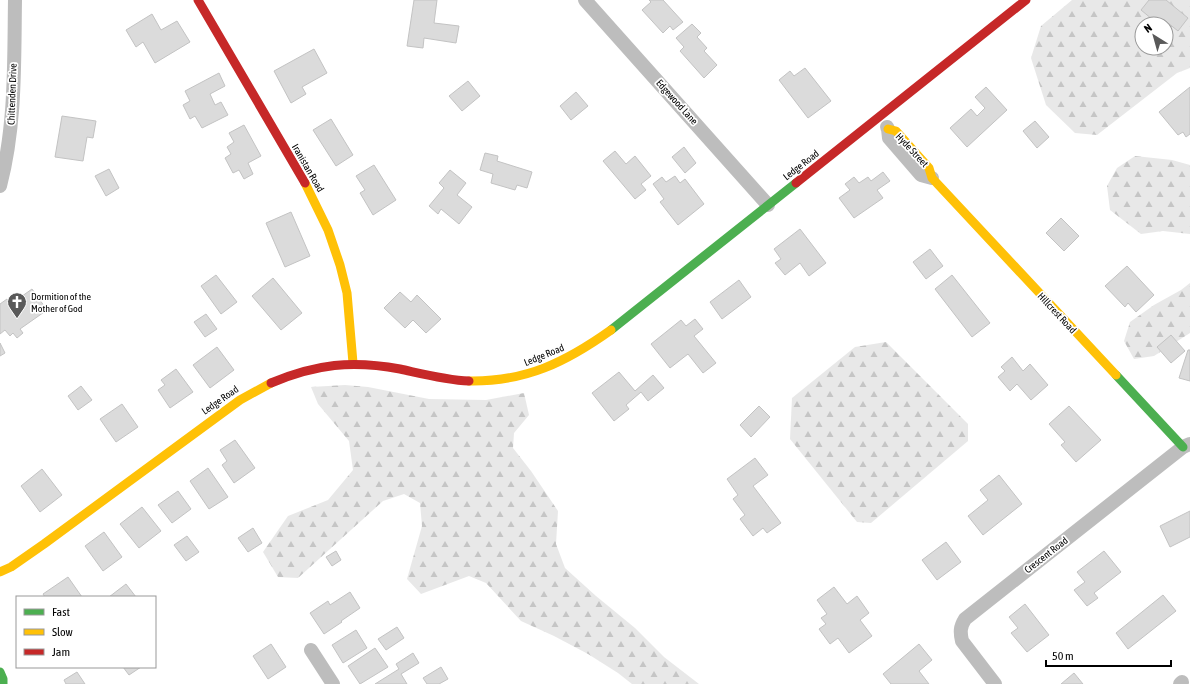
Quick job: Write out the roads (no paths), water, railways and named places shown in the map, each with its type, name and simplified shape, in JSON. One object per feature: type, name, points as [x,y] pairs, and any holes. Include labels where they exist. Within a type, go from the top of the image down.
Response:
[{"type":"street","name":"Chittenden Drive","points":[[0,186],[7,158],[12,117],[14,0]]},
{"type":"street","name":"Iranistan Road","points":[[198,0],[308,188],[328,230],[340,265],[349,308],[353,363]]},
{"type":"street","name":"Edgewood Lane","points":[[585,0],[768,205]]},
{"type":"street","name":"Ledge Road","points":[[0,572],[11,567],[222,412],[256,390],[295,373],[319,367],[353,363],[390,367],[451,379],[481,380],[534,373],[567,359],[612,330],[1026,0]]},
{"type":"street","name":"Hyde Street","points":[[878,118],[888,130],[889,138],[921,175],[932,178]]},
{"type":"street","name":"Hillcrest Road","points":[[932,178],[1186,446]]},
{"type":"street","name":"Crescent Road","points":[[995,684],[962,641],[960,634],[961,626],[965,619],[1186,446]]},
{"type":"street","name":"Ledge Road","points":[[0,580],[11,567]]},
{"type":"street","points":[[311,650],[333,684]]},
{"type":"street","points":[[0,672],[4,679],[3,684]]},
{"type":"place","name":"Dormition of the Mother of God","points":[[17,319]]}]
